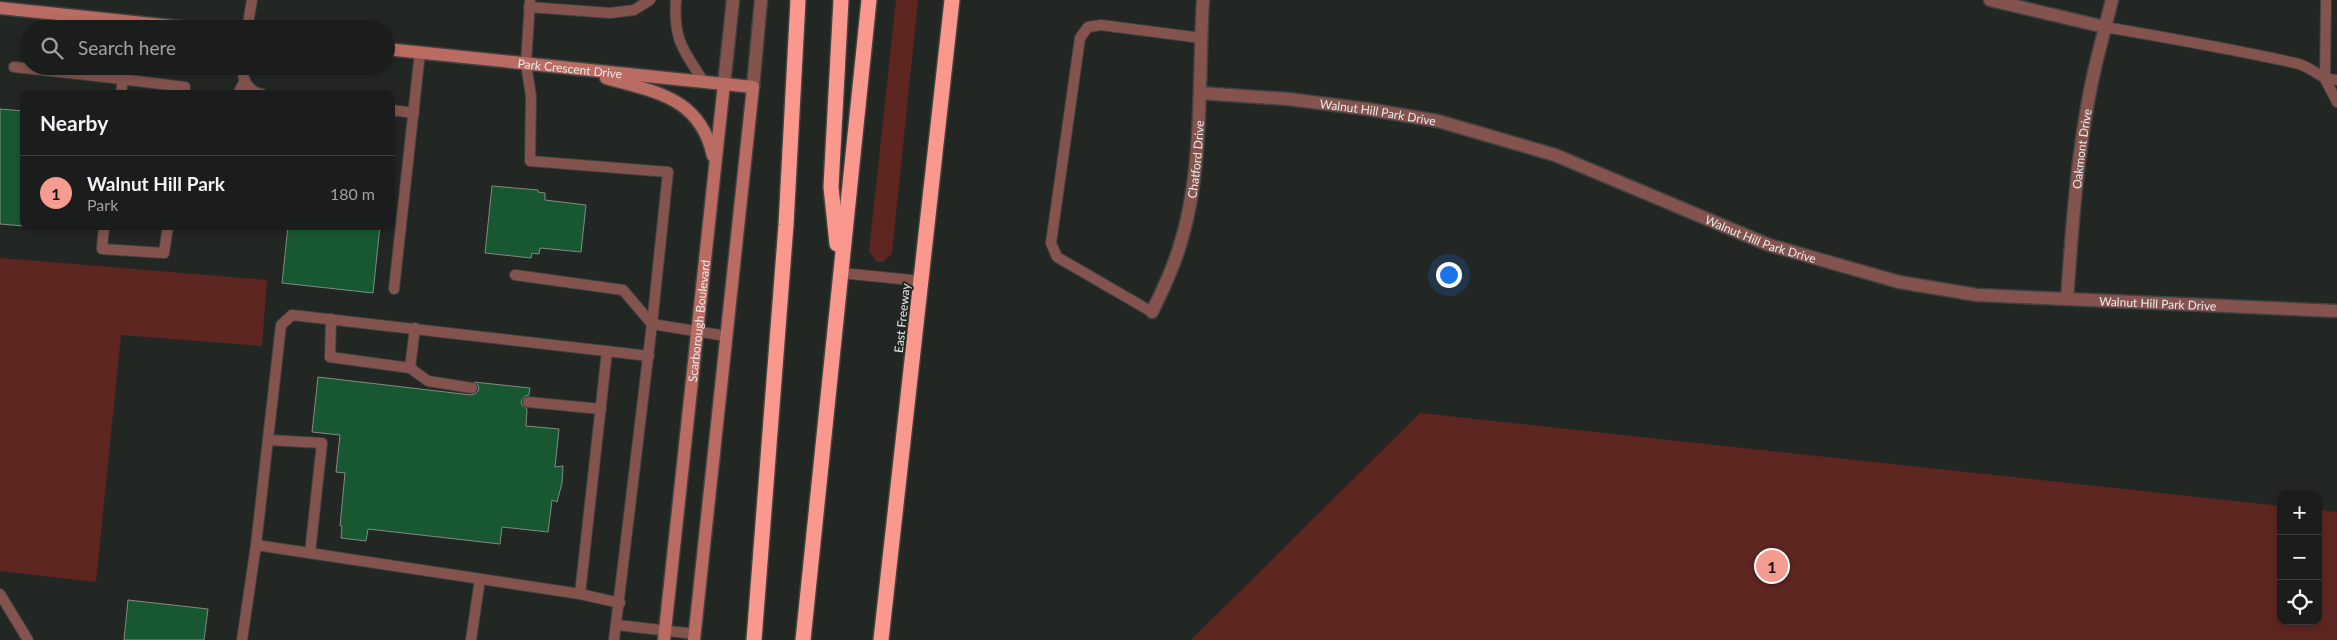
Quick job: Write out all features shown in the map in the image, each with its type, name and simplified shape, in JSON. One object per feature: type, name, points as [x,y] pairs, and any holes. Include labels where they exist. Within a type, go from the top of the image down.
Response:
[{"type":"highway","points":[[754,640],[785,235],[798,0]]},
{"type":"highway","points":[[789,153],[807,0]]},
{"type":"highway","points":[[841,0],[831,187],[841,273]]},
{"type":"highway","points":[[803,640],[869,0]]},
{"type":"highway","name":"East Freeway","points":[[881,640],[954,0]]},
{"type":"street","name":"Scarborough Boulevard","points":[[664,635],[733,0]]},
{"type":"street","points":[[694,637],[753,87],[760,0]]},
{"type":"street","name":"Chatford Drive","points":[[1152,312],[1168,279],[1181,244],[1190,197],[1200,93],[1202,0]]},
{"type":"street","points":[[1990,0],[2106,27]]},
{"type":"street","name":"Oakmont Drive","points":[[2067,299],[2072,223],[2083,138],[2091,86],[2112,0]]},
{"type":"street","points":[[0,8],[82,20]]},
{"type":"street","name":"Park Crescent Drive","points":[[395,50],[753,87]]},
{"type":"street","points":[[570,69],[673,98],[690,113],[703,129],[711,147],[715,164]]},
{"type":"street","name":"Walnut Hill Park Drive","points":[[1200,93],[1288,99],[1367,109],[1438,121],[1555,155],[1768,245],[1899,282],[1940,290],[2067,299],[2337,311]]},
{"type":"lane","points":[[249,20],[252,0]]},
{"type":"lane","points":[[614,640],[620,603],[668,172],[530,161],[531,96],[526,64],[530,4],[610,13],[634,10],[650,0]]},
{"type":"lane","points":[[676,0],[676,30],[680,44],[704,82]]},
{"type":"lane","points":[[2325,79],[2326,0]]},
{"type":"lane","points":[[1152,312],[1057,257],[1051,243],[1080,38],[1088,27],[1101,25],[1200,38]]},
{"type":"lane","points":[[2106,27],[2220,46],[2305,65],[2325,79],[2337,102]]},
{"type":"lane","points":[[394,288],[420,52]]},
{"type":"lane","points":[[14,67],[20,68]]},
{"type":"lane","points":[[87,75],[185,87],[185,90]]},
{"type":"lane","points":[[243,75],[253,90]]},
{"type":"lane","points":[[122,90],[123,79]]},
{"type":"lane","points":[[2325,79],[2337,80]]},
{"type":"lane","points":[[240,90],[245,80]]},
{"type":"lane","points":[[395,111],[414,113]]},
{"type":"lane","points":[[104,230],[102,248],[164,254],[167,230]]},
{"type":"lane","points":[[841,273],[921,280]]},
{"type":"lane","points":[[515,275],[623,290],[652,324],[726,336]]},
{"type":"lane","points":[[242,640],[256,545],[281,325],[292,315],[648,356]]},
{"type":"lane","points":[[331,319],[330,357],[410,368],[428,381],[472,388]]},
{"type":"lane","points":[[410,368],[415,328]]},
{"type":"lane","points":[[580,594],[607,351]]},
{"type":"lane","points":[[528,402],[601,409]]},
{"type":"lane","points":[[268,440],[322,443],[310,553]]},
{"type":"lane","points":[[256,545],[580,594],[620,603]]},
{"type":"lane","points":[[471,640],[480,579]]},
{"type":"lane","points":[[0,594],[28,640]]},
{"type":"lane","points":[[617,625],[664,635],[694,637]]},
{"type":"shaded area","points":[[896,0],[918,0],[892,253],[883,262],[877,262],[869,251]]},
{"type":"shaded area","points":[[0,258],[267,280],[262,346],[121,335],[96,582],[0,571]]},
{"type":"shaded area","points":[[1420,413],[2277,506],[2277,625],[2322,625],[2322,510],[2337,512],[2337,640],[1191,640]]},
{"type":"building","points":[[0,109],[20,111],[20,226],[0,224]]},
{"type":"building","points":[[492,186],[538,190],[538,192],[545,193],[545,200],[586,205],[581,252],[540,248],[539,254],[532,253],[531,258],[485,253]]},
{"type":"building","points":[[288,230],[380,230],[373,293],[282,283]]},
{"type":"building","points":[[318,377],[471,395],[479,390],[478,385],[474,382],[530,388],[529,395],[525,396],[521,401],[522,405],[527,409],[526,426],[559,429],[555,467],[563,466],[562,483],[557,502],[552,500],[548,532],[502,527],[500,544],[368,529],[366,541],[341,538],[342,526],[340,526],[345,473],[336,472],[340,435],[312,432]]},
{"type":"building","points":[[128,600],[208,609],[204,640],[124,640]]},
{"type":"place","name":"Walnut Hill Park","points":[[1772,566]]}]
